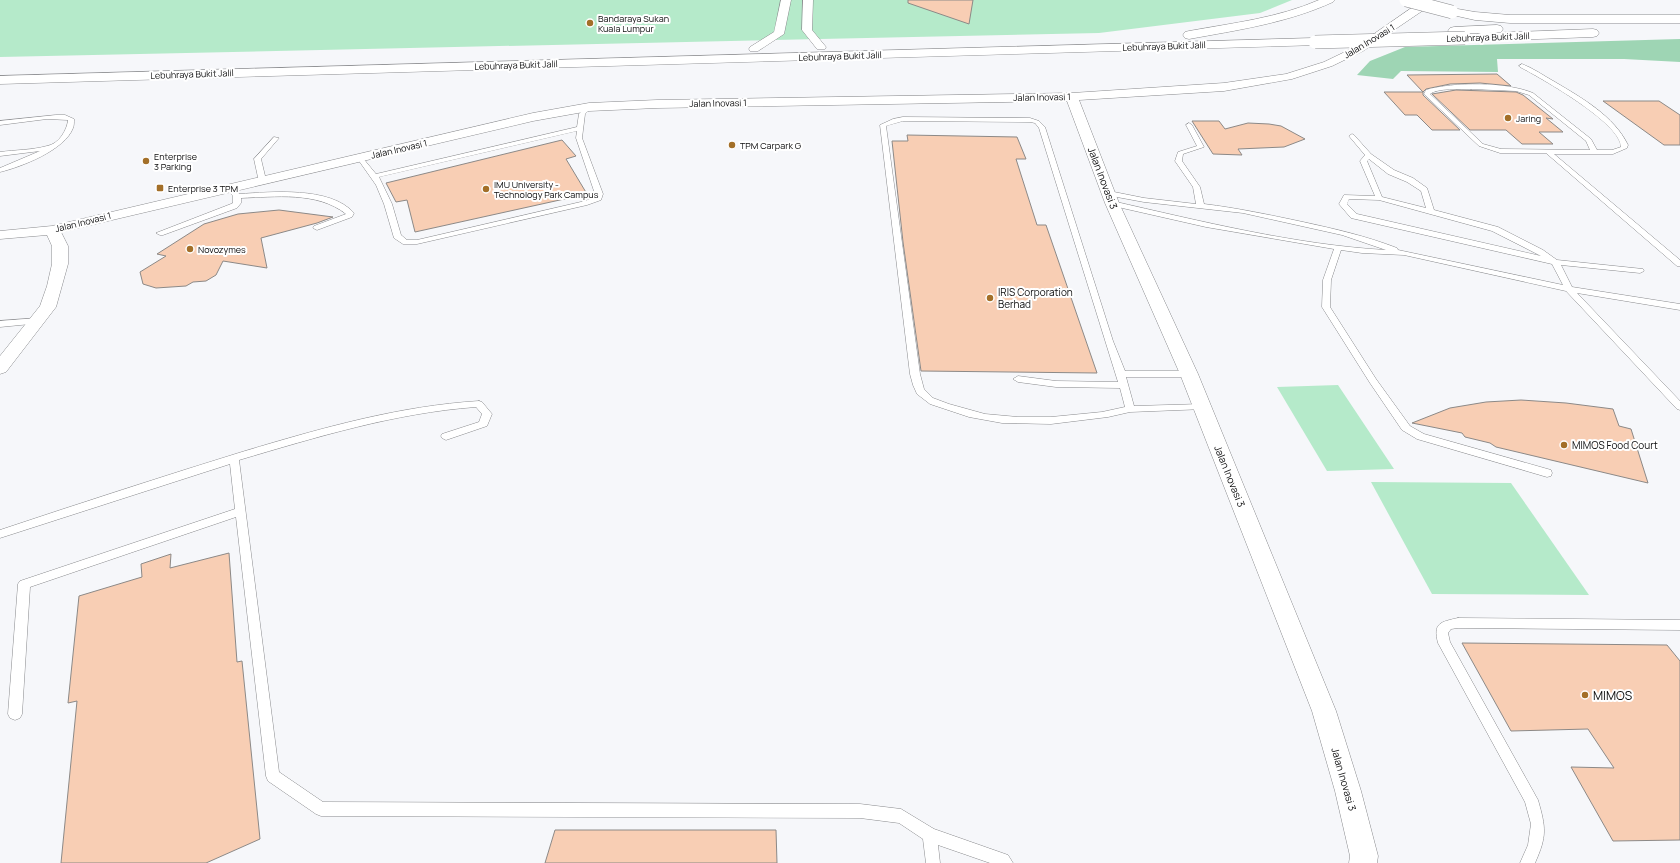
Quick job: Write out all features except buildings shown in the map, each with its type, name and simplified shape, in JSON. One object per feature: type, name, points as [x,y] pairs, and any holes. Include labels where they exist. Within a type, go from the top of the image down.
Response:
[{"type":"highway","points":[[1186,36],[1276,19],[1306,10],[1329,0]]},
{"type":"highway","points":[[1406,0],[1452,12],[1475,16],[1510,19],[1680,19]]},
{"type":"highway","name":"Lebuhraya Bukit Jalil","points":[[0,80],[1312,38],[1454,31],[1680,23]]},
{"type":"highway","points":[[1648,31],[1680,30]]},
{"type":"highway","name":"Lebuhraya Bukit Jalil","points":[[0,69],[1186,36],[1465,38],[1608,33]]},
{"type":"street","points":[[754,48],[780,34],[786,0]]},
{"type":"street","points":[[808,0],[807,30],[821,47]]},
{"type":"street","name":"Jalan Inovasi 1","points":[[0,235],[52,230],[233,192],[262,180],[533,117],[589,107],[657,104],[1072,97],[1224,87],[1288,76],[1328,64],[1358,49],[1421,7],[1429,0]]},
{"type":"street","name":"Jalan Inovasi 3","points":[[1072,97],[1111,198],[1189,374],[1324,711],[1348,791],[1364,856],[1363,863]]},
{"type":"street","points":[[0,368],[48,307],[60,264],[60,246],[52,230]]},
{"type":"lane","points":[[1522,66],[1561,88],[1585,105],[1621,135],[1625,145],[1624,148],[1620,151],[1598,152],[1500,151],[1481,144],[1473,139],[1427,94],[1428,91],[1432,89],[1452,88],[1510,88],[1523,91],[1531,94],[1589,140],[1598,152],[1612,158]]},
{"type":"lane","points":[[360,158],[375,176],[388,200],[397,236],[401,241],[407,243],[417,242],[587,203],[598,198],[599,194],[579,138],[582,114],[589,107]]},
{"type":"lane","points":[[0,123],[56,117],[71,119],[70,130],[60,142],[33,157],[0,170]]},
{"type":"lane","points":[[1130,409],[1121,374],[1109,341],[1042,127],[1037,122],[1030,120],[904,118],[883,125],[914,367],[917,387],[923,396],[932,402],[974,416],[1005,420],[1036,421],[1068,419],[1120,412],[1130,409],[1202,407]]},
{"type":"lane","points":[[1189,125],[1201,147],[1180,154],[1178,161],[1197,186],[1200,195],[1200,206]]},
{"type":"lane","points":[[375,176],[581,128]]},
{"type":"lane","points":[[1352,136],[1368,155],[1391,172],[1410,180],[1424,190],[1431,211]]},
{"type":"lane","points":[[262,180],[257,159],[276,138]]},
{"type":"lane","points":[[0,154],[52,147]]},
{"type":"lane","points":[[1548,152],[1680,264]]},
{"type":"lane","points":[[1368,155],[1363,161],[1376,188],[1379,198]]},
{"type":"lane","points":[[160,233],[234,206],[237,203],[233,192],[310,196],[330,201],[350,212],[345,218],[317,228]]},
{"type":"lane","points":[[1640,271],[1555,262],[1354,216],[1343,204],[1347,197],[1379,198],[1495,229],[1540,252],[1555,262],[1569,289],[1680,407]]},
{"type":"lane","points":[[1111,198],[1144,200],[1243,211],[1374,242],[1404,253],[1569,289],[1680,306]]},
{"type":"lane","points":[[1111,198],[1206,225],[1338,248],[1404,253]]},
{"type":"lane","points":[[1338,248],[1327,280],[1326,307],[1372,381],[1406,428],[1421,437],[1547,473]]},
{"type":"lane","points":[[0,324],[38,321]]},
{"type":"lane","points":[[1121,374],[1189,374]]},
{"type":"lane","points":[[1018,379],[1056,384],[1124,385]]},
{"type":"lane","points":[[0,534],[234,458],[397,413],[450,405],[479,404],[487,414],[483,424],[446,436]]},
{"type":"lane","points":[[234,458],[273,776],[321,809],[860,811],[901,816],[930,835],[1003,860],[1006,863]]},
{"type":"lane","points":[[15,714],[24,584],[241,511]]},
{"type":"lane","points":[[1527,863],[1535,846],[1538,824],[1530,800],[1444,643],[1442,631],[1448,625],[1458,623],[1680,625]]},
{"type":"lane","points":[[930,835],[933,863]]},
{"type":"green space","name":"Bandaraya Sukan Kuala Lumpur","points":[[0,0],[1292,0],[1260,13],[1099,33],[0,57]]},
{"type":"green space","points":[[1680,39],[1680,62],[1624,59],[1497,59],[1498,72],[1401,71],[1393,79],[1357,75],[1370,61],[1405,47]]},
{"type":"green space","points":[[1338,385],[1394,469],[1327,471],[1277,387]]},
{"type":"green space","points":[[1371,482],[1511,483],[1589,595],[1432,594]]},
{"type":"place","name":"Bandaraya Sukan Kuala Lumpur","points":[[590,23]]},
{"type":"place","name":"Jaring","points":[[1508,118]]},
{"type":"place","name":"TPM Carpark G","points":[[732,145]]},
{"type":"place","name":"Enterprise 3 Parking","points":[[146,161]]},
{"type":"place","name":"Enterprise 3 TPM","points":[[160,188]]},
{"type":"place","name":"IMU University - Technology Park Campus","points":[[486,189]]},
{"type":"place","name":"Novozymes","points":[[190,249]]},
{"type":"place","name":"IRIS Corporation Berhad","points":[[990,298]]},
{"type":"place","name":"MIMOS Food Court","points":[[1564,445]]},
{"type":"place","name":"MIMOS","points":[[1585,695]]}]
